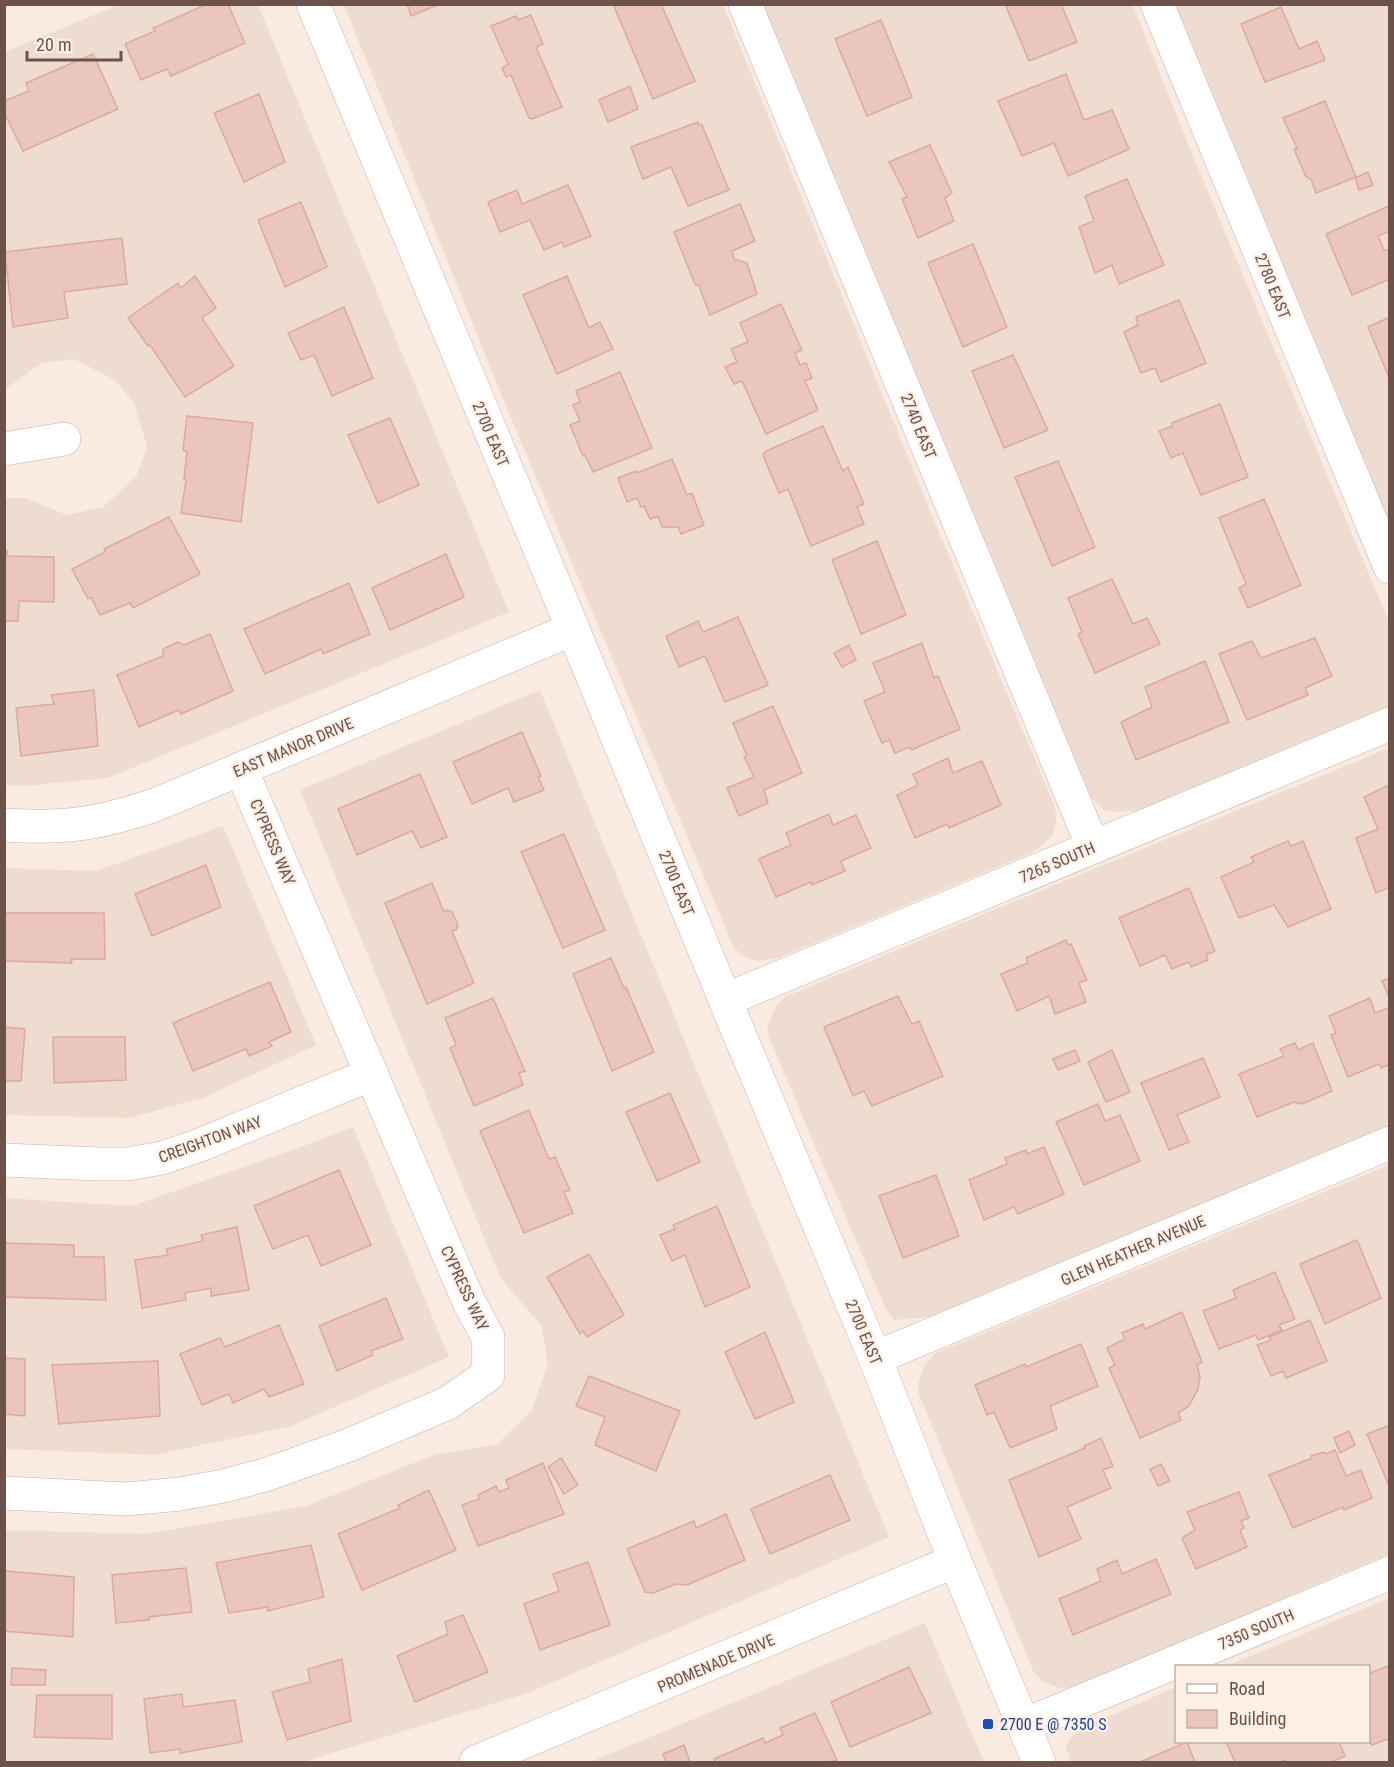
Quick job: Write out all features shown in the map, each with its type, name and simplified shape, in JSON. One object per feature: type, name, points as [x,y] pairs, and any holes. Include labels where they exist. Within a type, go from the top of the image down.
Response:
[{"type":"street","name":"2700 EAST","points":[[312,4],[876,1358],[955,1561],[1039,1762]]},
{"type":"street","name":"2740 EAST","points":[[745,4],[1093,847]]},
{"type":"street","name":"2780 EAST","points":[[1157,4],[1389,567]]},
{"type":"street","points":[[4,449],[64,439]]},
{"type":"street","name":"EAST MANOR DRIVE","points":[[4,825],[45,828],[76,826],[102,821],[155,805],[573,629]]},
{"type":"street","name":"7265 SOUTH","points":[[725,1000],[1389,723]]},
{"type":"street","name":"CYPRESS WAY","points":[[4,1493],[126,1499],[180,1494],[224,1486],[265,1475],[349,1445],[448,1403],[488,1375],[488,1336],[470,1304],[241,769]]},
{"type":"street","name":"CREIGHTON WAY","points":[[4,1160],[128,1164],[162,1158],[200,1146],[372,1074]]},
{"type":"street","name":"GLEN HEATHER AVENUE","points":[[876,1358],[1389,1143]]},
{"type":"street","name":"PROMENADE DRIVE","points":[[476,1762],[519,1754],[955,1561]]},
{"type":"street","name":"7350 SOUTH","points":[[1024,1725],[1389,1574]]},
{"type":"shaded area","points":[[118,5],[258,5],[509,612],[108,778],[24,786],[5,785],[5,498],[25,498],[67,515],[103,507],[136,477],[147,447],[134,403],[115,380],[74,359],[42,363],[5,389],[5,52]]},
{"type":"shaded area","points":[[344,5],[723,5],[928,506],[1055,807],[1056,823],[1053,834],[1045,843],[1033,852],[778,958],[760,961],[746,958],[734,948],[506,406]]},
{"type":"shaded area","points":[[761,5],[1133,5],[1187,142],[1389,622],[1389,706],[1137,811],[1104,810],[1092,799],[1081,778]]},
{"type":"shaded area","points":[[1169,5],[1389,5],[1389,524]]},
{"type":"shaded area","points":[[540,690],[889,1537],[528,1693],[303,1762],[5,1762],[5,1530],[146,1534],[306,1506],[436,1454],[496,1445],[532,1410],[548,1363],[541,1325],[501,1279],[300,790]]},
{"type":"shaded area","points":[[1389,748],[1389,1125],[929,1317],[894,1320],[886,1309],[769,1037],[767,1027],[777,1005],[785,997]]},
{"type":"shaded area","points":[[223,826],[316,1045],[205,1097],[130,1118],[5,1115],[5,868],[96,871]]},
{"type":"shaded area","points":[[353,1127],[449,1357],[291,1426],[155,1455],[5,1449],[5,1198],[132,1206]]},
{"type":"shaded area","points":[[1389,1165],[1389,1554],[1074,1687],[1059,1688],[1043,1681],[1034,1673],[918,1392],[919,1380],[926,1363],[936,1353]]},
{"type":"shaded area","points":[[1389,1598],[1389,1762],[1070,1762],[1066,1746],[1071,1737],[1080,1729],[1175,1687],[1175,1743],[1370,1743],[1370,1665],[1229,1665]]},
{"type":"shaded area","points":[[925,1623],[984,1762],[590,1762]]},
{"type":"building","points":[[207,4],[228,4],[245,43],[171,76],[167,69],[141,80],[125,44],[155,31],[153,28]]},
{"type":"building","points":[[407,4],[440,4],[411,16]]},
{"type":"building","points":[[613,4],[661,4],[695,81],[653,99]]},
{"type":"building","points":[[1005,4],[1061,4],[1077,42],[1029,61]]},
{"type":"building","points":[[1281,7],[1299,49],[1317,41],[1325,60],[1265,82],[1241,24]]},
{"type":"building","points":[[531,15],[543,44],[536,47],[562,107],[532,119],[529,118],[511,75],[506,77],[502,68],[508,64],[491,26],[516,16],[518,20]]},
{"type":"building","points":[[881,20],[912,97],[867,116],[835,39]]},
{"type":"building","points":[[93,54],[118,109],[23,151],[4,112],[4,101],[29,91],[26,83]]},
{"type":"building","points":[[1066,74],[1084,120],[1112,110],[1129,149],[1068,176],[1054,143],[1022,156],[998,101]]},
{"type":"building","points":[[630,86],[638,109],[608,122],[599,100]]},
{"type":"building","points":[[259,94],[285,162],[244,182],[214,113]]},
{"type":"building","points":[[1325,101],[1356,177],[1316,193],[1311,179],[1306,177],[1294,149],[1297,148],[1283,118]]},
{"type":"building","points":[[698,122],[702,125],[729,190],[688,206],[671,167],[643,179],[631,147]]},
{"type":"building","points":[[930,145],[952,193],[945,198],[954,221],[918,238],[902,199],[907,197],[889,162]]},
{"type":"building","points":[[1368,172],[1373,185],[1359,190],[1355,178]]},
{"type":"building","points":[[1127,179],[1164,265],[1119,284],[1112,265],[1095,273],[1079,227],[1094,221],[1085,196]]},
{"type":"building","points":[[568,185],[591,236],[564,247],[562,242],[544,250],[530,220],[500,232],[488,202],[517,190],[522,204]]},
{"type":"building","points":[[301,202],[327,267],[285,287],[258,220]]},
{"type":"building","points":[[740,204],[755,241],[732,251],[734,259],[747,263],[757,294],[710,315],[674,232]]},
{"type":"building","points":[[1389,206],[1390,231],[1378,236],[1384,250],[1390,250],[1390,279],[1352,295],[1326,234]]},
{"type":"building","points":[[122,238],[127,284],[64,292],[68,318],[13,327],[5,252]]},
{"type":"building","points":[[973,244],[1007,327],[963,347],[928,263]]},
{"type":"building","points":[[195,276],[216,308],[202,318],[234,366],[185,397],[150,345],[148,346],[128,318],[178,283],[181,288]]},
{"type":"building","points":[[567,276],[589,328],[600,322],[613,349],[557,374],[523,295]]},
{"type":"building","points":[[1179,300],[1206,363],[1161,382],[1155,368],[1141,373],[1124,332],[1138,325],[1136,317]]},
{"type":"building","points":[[781,304],[802,350],[795,353],[800,365],[806,363],[812,378],[805,381],[818,410],[766,434],[742,381],[734,384],[725,367],[737,362],[731,349],[748,342],[740,323]]},
{"type":"building","points":[[344,307],[373,378],[332,396],[314,355],[301,360],[288,333]]},
{"type":"building","points":[[1390,317],[1390,380],[1368,327]]},
{"type":"building","points":[[1013,355],[1048,430],[1004,448],[972,371]]},
{"type":"building","points":[[620,372],[652,448],[593,472],[585,455],[583,456],[570,425],[580,421],[573,405],[580,402],[576,391]]},
{"type":"building","points":[[1220,404],[1248,477],[1201,495],[1183,453],[1171,458],[1159,431],[1173,426],[1172,423]]},
{"type":"building","points":[[187,416],[253,423],[241,522],[181,513],[186,480],[184,479],[187,452],[183,450]]},
{"type":"building","points":[[390,418],[419,485],[378,503],[348,435]]},
{"type":"building","points":[[823,426],[843,471],[848,467],[864,504],[857,507],[864,524],[811,546],[788,489],[779,493],[763,455],[766,451]]},
{"type":"building","points":[[672,459],[687,495],[692,493],[704,525],[681,534],[678,527],[662,527],[658,516],[650,519],[637,498],[627,502],[618,478]]},
{"type":"building","points":[[1058,461],[1095,547],[1052,566],[1015,477]]},
{"type":"building","points":[[1264,499],[1301,585],[1248,608],[1239,588],[1246,584],[1219,518]]},
{"type":"building","points":[[169,517],[200,574],[133,608],[130,603],[100,615],[91,597],[88,599],[72,569],[105,552],[104,549]]},
{"type":"building","points":[[877,541],[906,615],[861,634],[832,560]]},
{"type":"building","points":[[4,551],[7,551],[7,556],[54,557],[54,602],[19,601],[18,621],[4,621]]},
{"type":"building","points":[[446,554],[464,597],[390,630],[372,588]]},
{"type":"building","points":[[1112,579],[1133,624],[1147,618],[1160,644],[1095,673],[1078,634],[1082,632],[1068,598]]},
{"type":"building","points":[[349,583],[370,634],[323,654],[321,649],[265,674],[244,629]]},
{"type":"building","points":[[738,617],[768,685],[725,702],[705,656],[679,667],[666,636],[698,621],[703,632]]},
{"type":"building","points":[[210,634],[233,691],[181,714],[179,710],[139,727],[117,675],[163,656],[163,649],[178,642],[184,645]]},
{"type":"building","points":[[1315,638],[1332,676],[1305,688],[1308,695],[1247,720],[1219,654],[1252,641],[1261,658]]},
{"type":"building","points":[[922,643],[934,678],[938,676],[960,729],[911,750],[910,747],[895,753],[889,740],[882,743],[864,701],[885,692],[873,663]]},
{"type":"building","points":[[849,645],[856,660],[842,667],[834,653]]},
{"type":"building","points":[[1205,661],[1229,722],[1136,760],[1121,722],[1152,707],[1145,687]]},
{"type":"building","points":[[94,690],[98,746],[21,756],[16,708],[54,704],[51,695]]},
{"type":"building","points":[[773,706],[802,773],[764,790],[768,803],[739,816],[727,788],[754,777],[744,757],[747,756],[733,723]]},
{"type":"building","points":[[522,732],[541,776],[538,777],[544,790],[514,802],[508,788],[472,804],[453,762]]},
{"type":"building","points":[[948,758],[953,773],[982,761],[1001,805],[949,828],[947,824],[915,838],[897,795],[918,785],[913,774]]},
{"type":"building","points":[[420,774],[447,837],[421,848],[412,831],[357,855],[338,809]]},
{"type":"building","points":[[1389,785],[1390,887],[1376,893],[1356,838],[1378,829],[1364,797]]},
{"type":"building","points":[[829,814],[833,825],[856,815],[871,848],[841,861],[845,871],[776,897],[759,859],[791,845],[786,833]]},
{"type":"building","points":[[564,834],[605,930],[563,948],[521,852]]},
{"type":"building","points":[[1288,841],[1291,846],[1303,841],[1331,909],[1288,927],[1274,905],[1239,918],[1221,877],[1254,862],[1251,857]]},
{"type":"building","points":[[206,865],[221,907],[152,936],[135,894]]},
{"type":"building","points":[[432,883],[444,912],[448,910],[452,912],[458,925],[456,930],[452,931],[474,983],[427,1004],[385,903]]},
{"type":"building","points":[[1189,888],[1215,951],[1206,955],[1208,960],[1191,967],[1189,962],[1172,969],[1165,955],[1140,966],[1119,918]]},
{"type":"building","points":[[4,913],[104,913],[105,959],[71,959],[72,963],[4,961]]},
{"type":"building","points":[[1066,940],[1068,945],[1071,944],[1087,980],[1079,983],[1086,1002],[1055,1014],[1049,996],[1017,1011],[1001,974],[1028,963],[1026,958]]},
{"type":"building","points":[[611,958],[654,1052],[612,1071],[573,974]]},
{"type":"building","points":[[1390,978],[1390,999],[1382,981]]},
{"type":"building","points":[[270,982],[291,1032],[269,1042],[272,1046],[249,1056],[246,1049],[193,1071],[173,1023]]},
{"type":"building","points":[[898,996],[912,1024],[919,1021],[943,1076],[872,1106],[864,1091],[853,1096],[824,1027]]},
{"type":"building","points":[[493,998],[525,1071],[519,1073],[523,1085],[474,1106],[450,1048],[456,1045],[445,1018]]},
{"type":"building","points":[[1370,998],[1375,1013],[1390,1007],[1390,1064],[1381,1068],[1379,1064],[1348,1077],[1331,1035],[1336,1033],[1329,1016]]},
{"type":"building","points":[[4,1027],[25,1029],[21,1081],[4,1081]]},
{"type":"building","points":[[53,1037],[125,1037],[126,1080],[54,1083]]},
{"type":"building","points":[[1295,1043],[1298,1050],[1313,1043],[1332,1091],[1302,1104],[1294,1102],[1257,1117],[1239,1074],[1284,1056],[1280,1049]]},
{"type":"building","points":[[1075,1050],[1080,1061],[1058,1070],[1053,1059]]},
{"type":"building","points":[[1112,1050],[1130,1092],[1106,1102],[1088,1062]]},
{"type":"building","points":[[1203,1058],[1220,1097],[1177,1115],[1189,1142],[1169,1150],[1141,1083]]},
{"type":"building","points":[[670,1093],[700,1162],[657,1181],[626,1112]]},
{"type":"building","points":[[1098,1104],[1105,1121],[1120,1115],[1140,1161],[1084,1185],[1056,1122]]},
{"type":"building","points":[[529,1110],[549,1159],[555,1157],[570,1190],[564,1192],[573,1213],[524,1233],[480,1131]]},
{"type":"building","points":[[1044,1147],[1064,1194],[1018,1214],[1014,1207],[984,1220],[969,1180],[1007,1164],[1005,1158],[1026,1150],[1027,1154]]},
{"type":"building","points":[[339,1170],[371,1245],[321,1266],[308,1235],[273,1249],[254,1206]]},
{"type":"building","points":[[936,1175],[959,1236],[903,1258],[879,1196]]},
{"type":"building","points":[[717,1206],[750,1287],[705,1307],[685,1255],[672,1261],[660,1235],[675,1229],[673,1225]]},
{"type":"building","points":[[237,1227],[249,1290],[211,1296],[211,1288],[185,1293],[186,1300],[142,1308],[135,1260],[168,1255],[166,1249],[203,1241],[201,1235]]},
{"type":"building","points":[[1357,1240],[1381,1298],[1325,1324],[1300,1264]]},
{"type":"building","points":[[4,1243],[74,1245],[74,1257],[104,1257],[106,1300],[4,1297]]},
{"type":"building","points":[[589,1254],[624,1315],[587,1337],[583,1331],[580,1334],[547,1277]]},
{"type":"building","points":[[1275,1272],[1295,1319],[1279,1325],[1282,1330],[1258,1340],[1256,1335],[1219,1349],[1203,1311],[1236,1298],[1233,1290]]},
{"type":"building","points":[[386,1298],[403,1339],[371,1351],[373,1355],[337,1371],[319,1326]]},
{"type":"building","points":[[1182,1312],[1202,1362],[1197,1365],[1200,1377],[1198,1389],[1189,1406],[1178,1413],[1181,1420],[1140,1438],[1109,1368],[1115,1365],[1107,1348],[1125,1339],[1122,1333],[1143,1324],[1145,1329]]},
{"type":"building","points":[[1310,1320],[1327,1361],[1286,1378],[1283,1371],[1271,1376],[1257,1345],[1271,1340],[1269,1337]]},
{"type":"building","points":[[279,1325],[304,1384],[269,1397],[264,1389],[233,1403],[229,1394],[202,1405],[180,1354],[220,1338],[225,1347]]},
{"type":"building","points":[[765,1332],[794,1402],[755,1419],[725,1352]]},
{"type":"building","points":[[1081,1344],[1098,1386],[1050,1406],[1057,1429],[1010,1448],[994,1412],[987,1415],[975,1385]]},
{"type":"building","points":[[4,1358],[25,1359],[25,1416],[4,1414]]},
{"type":"building","points":[[158,1361],[160,1416],[59,1424],[52,1365]]},
{"type":"building","points":[[589,1376],[680,1411],[656,1471],[595,1445],[605,1417],[576,1406]]},
{"type":"building","points":[[1390,1425],[1390,1488],[1367,1434]]},
{"type":"building","points":[[1349,1431],[1355,1445],[1340,1453],[1334,1438]]},
{"type":"building","points":[[1101,1438],[1113,1466],[1103,1470],[1111,1488],[1067,1507],[1081,1539],[1039,1557],[1009,1480],[1085,1448],[1084,1446]]},
{"type":"building","points":[[1335,1450],[1346,1476],[1361,1470],[1372,1498],[1344,1510],[1343,1507],[1293,1528],[1269,1475],[1312,1458],[1311,1456]]},
{"type":"building","points":[[561,1458],[578,1485],[564,1494],[548,1467]]},
{"type":"building","points":[[543,1463],[564,1514],[478,1546],[462,1505],[479,1499],[478,1495],[496,1486],[499,1492],[509,1488],[506,1480]]},
{"type":"building","points":[[1161,1464],[1170,1481],[1158,1486],[1150,1469]]},
{"type":"building","points":[[830,1475],[850,1520],[770,1554],[751,1509]]},
{"type":"building","points":[[429,1490],[456,1550],[362,1590],[338,1534],[400,1508],[398,1505]]},
{"type":"building","points":[[1239,1492],[1249,1518],[1241,1521],[1244,1528],[1240,1530],[1247,1547],[1196,1569],[1182,1538],[1195,1530],[1187,1512]]},
{"type":"building","points":[[726,1514],[745,1560],[687,1585],[676,1584],[653,1593],[645,1592],[627,1549],[694,1521],[696,1528]]},
{"type":"building","points":[[311,1545],[324,1597],[267,1611],[268,1607],[229,1613],[216,1563]]},
{"type":"building","points":[[1156,1559],[1171,1594],[1073,1635],[1059,1599],[1101,1581],[1097,1569],[1117,1560],[1122,1574]]},
{"type":"building","points":[[588,1562],[610,1625],[540,1650],[524,1604],[559,1591],[553,1574]]},
{"type":"building","points":[[186,1568],[192,1612],[116,1623],[112,1575]]},
{"type":"building","points":[[5,1571],[74,1577],[73,1637],[4,1631]]},
{"type":"building","points":[[463,1615],[488,1672],[415,1702],[397,1656],[448,1634],[445,1622]]},
{"type":"building","points":[[342,1659],[351,1721],[287,1740],[272,1692],[310,1682],[308,1669]]},
{"type":"building","points":[[1390,1665],[1390,1738],[1372,1745],[1370,1740],[1370,1673]]},
{"type":"building","points":[[909,1667],[931,1713],[850,1747],[831,1702]]},
{"type":"building","points":[[12,1668],[46,1670],[45,1685],[11,1685]]},
{"type":"building","points":[[182,1694],[183,1707],[235,1700],[242,1742],[180,1753],[180,1749],[150,1753],[144,1699]]},
{"type":"building","points":[[37,1695],[112,1695],[112,1739],[34,1737]]},
{"type":"building","points":[[815,1713],[837,1760],[831,1762],[715,1762],[714,1759],[763,1738],[765,1743],[783,1735],[780,1728]]},
{"type":"building","points":[[1187,1743],[1195,1762],[1140,1762]]},
{"type":"building","points":[[1226,1743],[1339,1743],[1345,1756],[1331,1762],[1286,1762],[1285,1760],[1235,1762]]},
{"type":"building","points":[[684,1745],[690,1762],[666,1762],[663,1754]]},
{"type":"place","name":"2700 E @ 7350 S","points":[[988,1724]]}]
